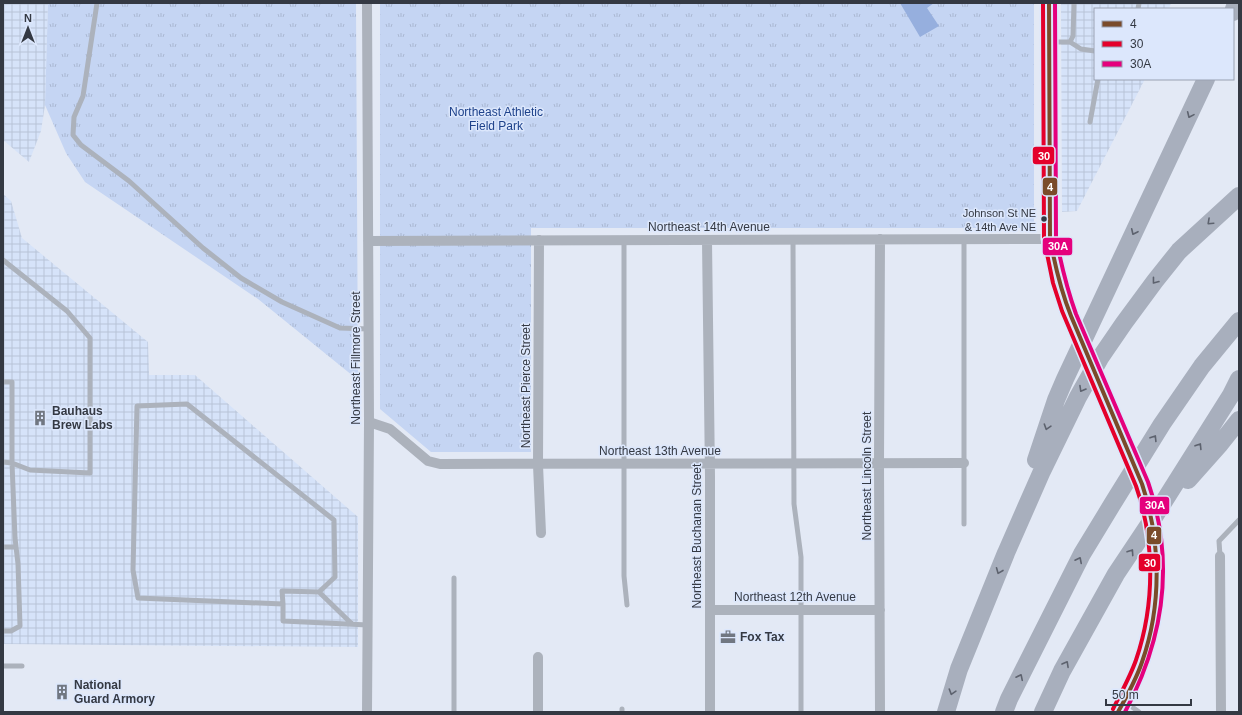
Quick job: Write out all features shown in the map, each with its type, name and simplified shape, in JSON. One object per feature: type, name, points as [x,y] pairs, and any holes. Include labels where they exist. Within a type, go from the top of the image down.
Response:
[{"type":"highway","points":[[1006,552],[1056,400],[1206,80]]},
{"type":"highway","points":[[946,712],[959,669],[1006,552],[1060,433],[1100,358],[1150,286],[1179,251],[1239,196]]},
{"type":"highway","points":[[1004,712],[1082,554],[1162,424],[1202,366],[1236,325]]},
{"type":"highway","points":[[1043,712],[1062,671],[1116,574],[1156,514],[1231,395],[1239,379]]},
{"type":"highway","points":[[1156,514],[1220,444],[1239,420]]},
{"type":"street","name":"Northeast Fillmore Street","points":[[367,3],[369,329],[367,712]]},
{"type":"street","points":[[1049,3],[1050,239],[1056,273],[1068,310],[1134,465],[1146,498],[1155,534],[1158,569],[1156,604],[1150,639],[1138,673],[1118,712]]},
{"type":"street","name":"Northeast Lincoln Street","points":[[880,239],[880,712]]},
{"type":"street","name":"Northeast 14th Avenue","points":[[368,241],[1050,239]]},
{"type":"street","name":"Northeast Pierce Street","points":[[539,240],[538,465],[541,533]]},
{"type":"street","name":"Northeast Buchanan Street","points":[[707,240],[710,463],[710,712]]},
{"type":"street","name":"Northeast 13th Avenue","points":[[369,422],[390,429],[428,461],[440,464],[964,463]]},
{"type":"street","points":[[1220,556],[1221,712]]},
{"type":"street","name":"Northeast 12th Avenue","points":[[710,610],[880,610]]},
{"type":"street","points":[[538,657],[538,712]]},
{"type":"lane","points":[[97,3],[83,96],[74,117],[73,135],[80,145],[129,181],[203,248],[241,278],[282,302],[340,328],[369,329]]},
{"type":"lane","points":[[1070,42],[1073,36],[1074,3]]},
{"type":"lane","points":[[1049,42],[1070,42],[1080,49],[1094,51]]},
{"type":"lane","points":[[1090,122],[1098,80]]},
{"type":"lane","points":[[964,239],[964,524]]},
{"type":"lane","points":[[624,240],[624,576],[627,605]]},
{"type":"lane","points":[[793,240],[794,504],[801,557],[801,712]]},
{"type":"lane","points":[[3,260],[67,311],[90,338],[90,472],[30,470],[12,463],[3,462]]},
{"type":"lane","points":[[3,382],[12,382],[12,463],[20,626],[12,631],[3,631]]},
{"type":"lane","points":[[283,604],[138,598],[133,570],[137,406],[187,404],[334,520],[335,577],[319,592]]},
{"type":"lane","points":[[1220,556],[1219,541],[1239,520]]},
{"type":"lane","points":[[3,547],[16,547]]},
{"type":"lane","points":[[454,578],[454,712]]},
{"type":"lane","points":[[352,624],[319,592],[282,591],[283,621],[368,625]]},
{"type":"lane","points":[[3,666],[22,666]]},
{"type":"lane","points":[[1124,701],[1139,712]]},
{"type":"shaded area","points":[[3,3],[48,3],[45,105],[41,131],[29,162],[3,140]]},
{"type":"shaded area","points":[[900,3],[934,3],[927,8],[939,26],[920,37]]},
{"type":"shaded area","points":[[1061,3],[1171,3],[1169,8],[1094,8],[1094,80],[1144,80],[1077,211],[1062,212]]},
{"type":"shaded area","points":[[3,194],[11,201],[22,238],[148,342],[149,375],[195,375],[358,517],[358,647],[3,644]]},
{"type":"green space","points":[[48,3],[356,3],[358,380],[258,299],[85,182],[66,153],[45,105]]},
{"type":"green space","name":"Northeast Athletic Field Park","points":[[380,3],[1034,3],[1034,228],[531,228],[531,452],[431,452],[380,409]]},
{"type":"transit line","name":"30","points":[[1043,3],[1044,239],[1053,283],[1062,311],[1136,486],[1147,529],[1150,573],[1147,617],[1134,666],[1113,709]]},
{"type":"transit line","name":"4","points":[[1049,3],[1050,239],[1056,269],[1067,307],[1142,484],[1153,528],[1156,550],[1156,596],[1149,640],[1137,675],[1118,712]]},
{"type":"transit line","name":"30A","points":[[1055,3],[1056,238],[1064,276],[1076,314],[1148,482],[1156,512],[1161,541],[1163,570],[1157,628],[1149,656],[1125,712]]},
{"type":"place","name":"Johnson St NE & 14th Ave NE","points":[[1044,219]]},
{"type":"place","name":"Bauhaus Brew Labs","points":[[40,418]]},
{"type":"place","name":"Fox Tax","points":[[728,637]]},
{"type":"place","name":"National Guard Armory","points":[[62,692]]}]
